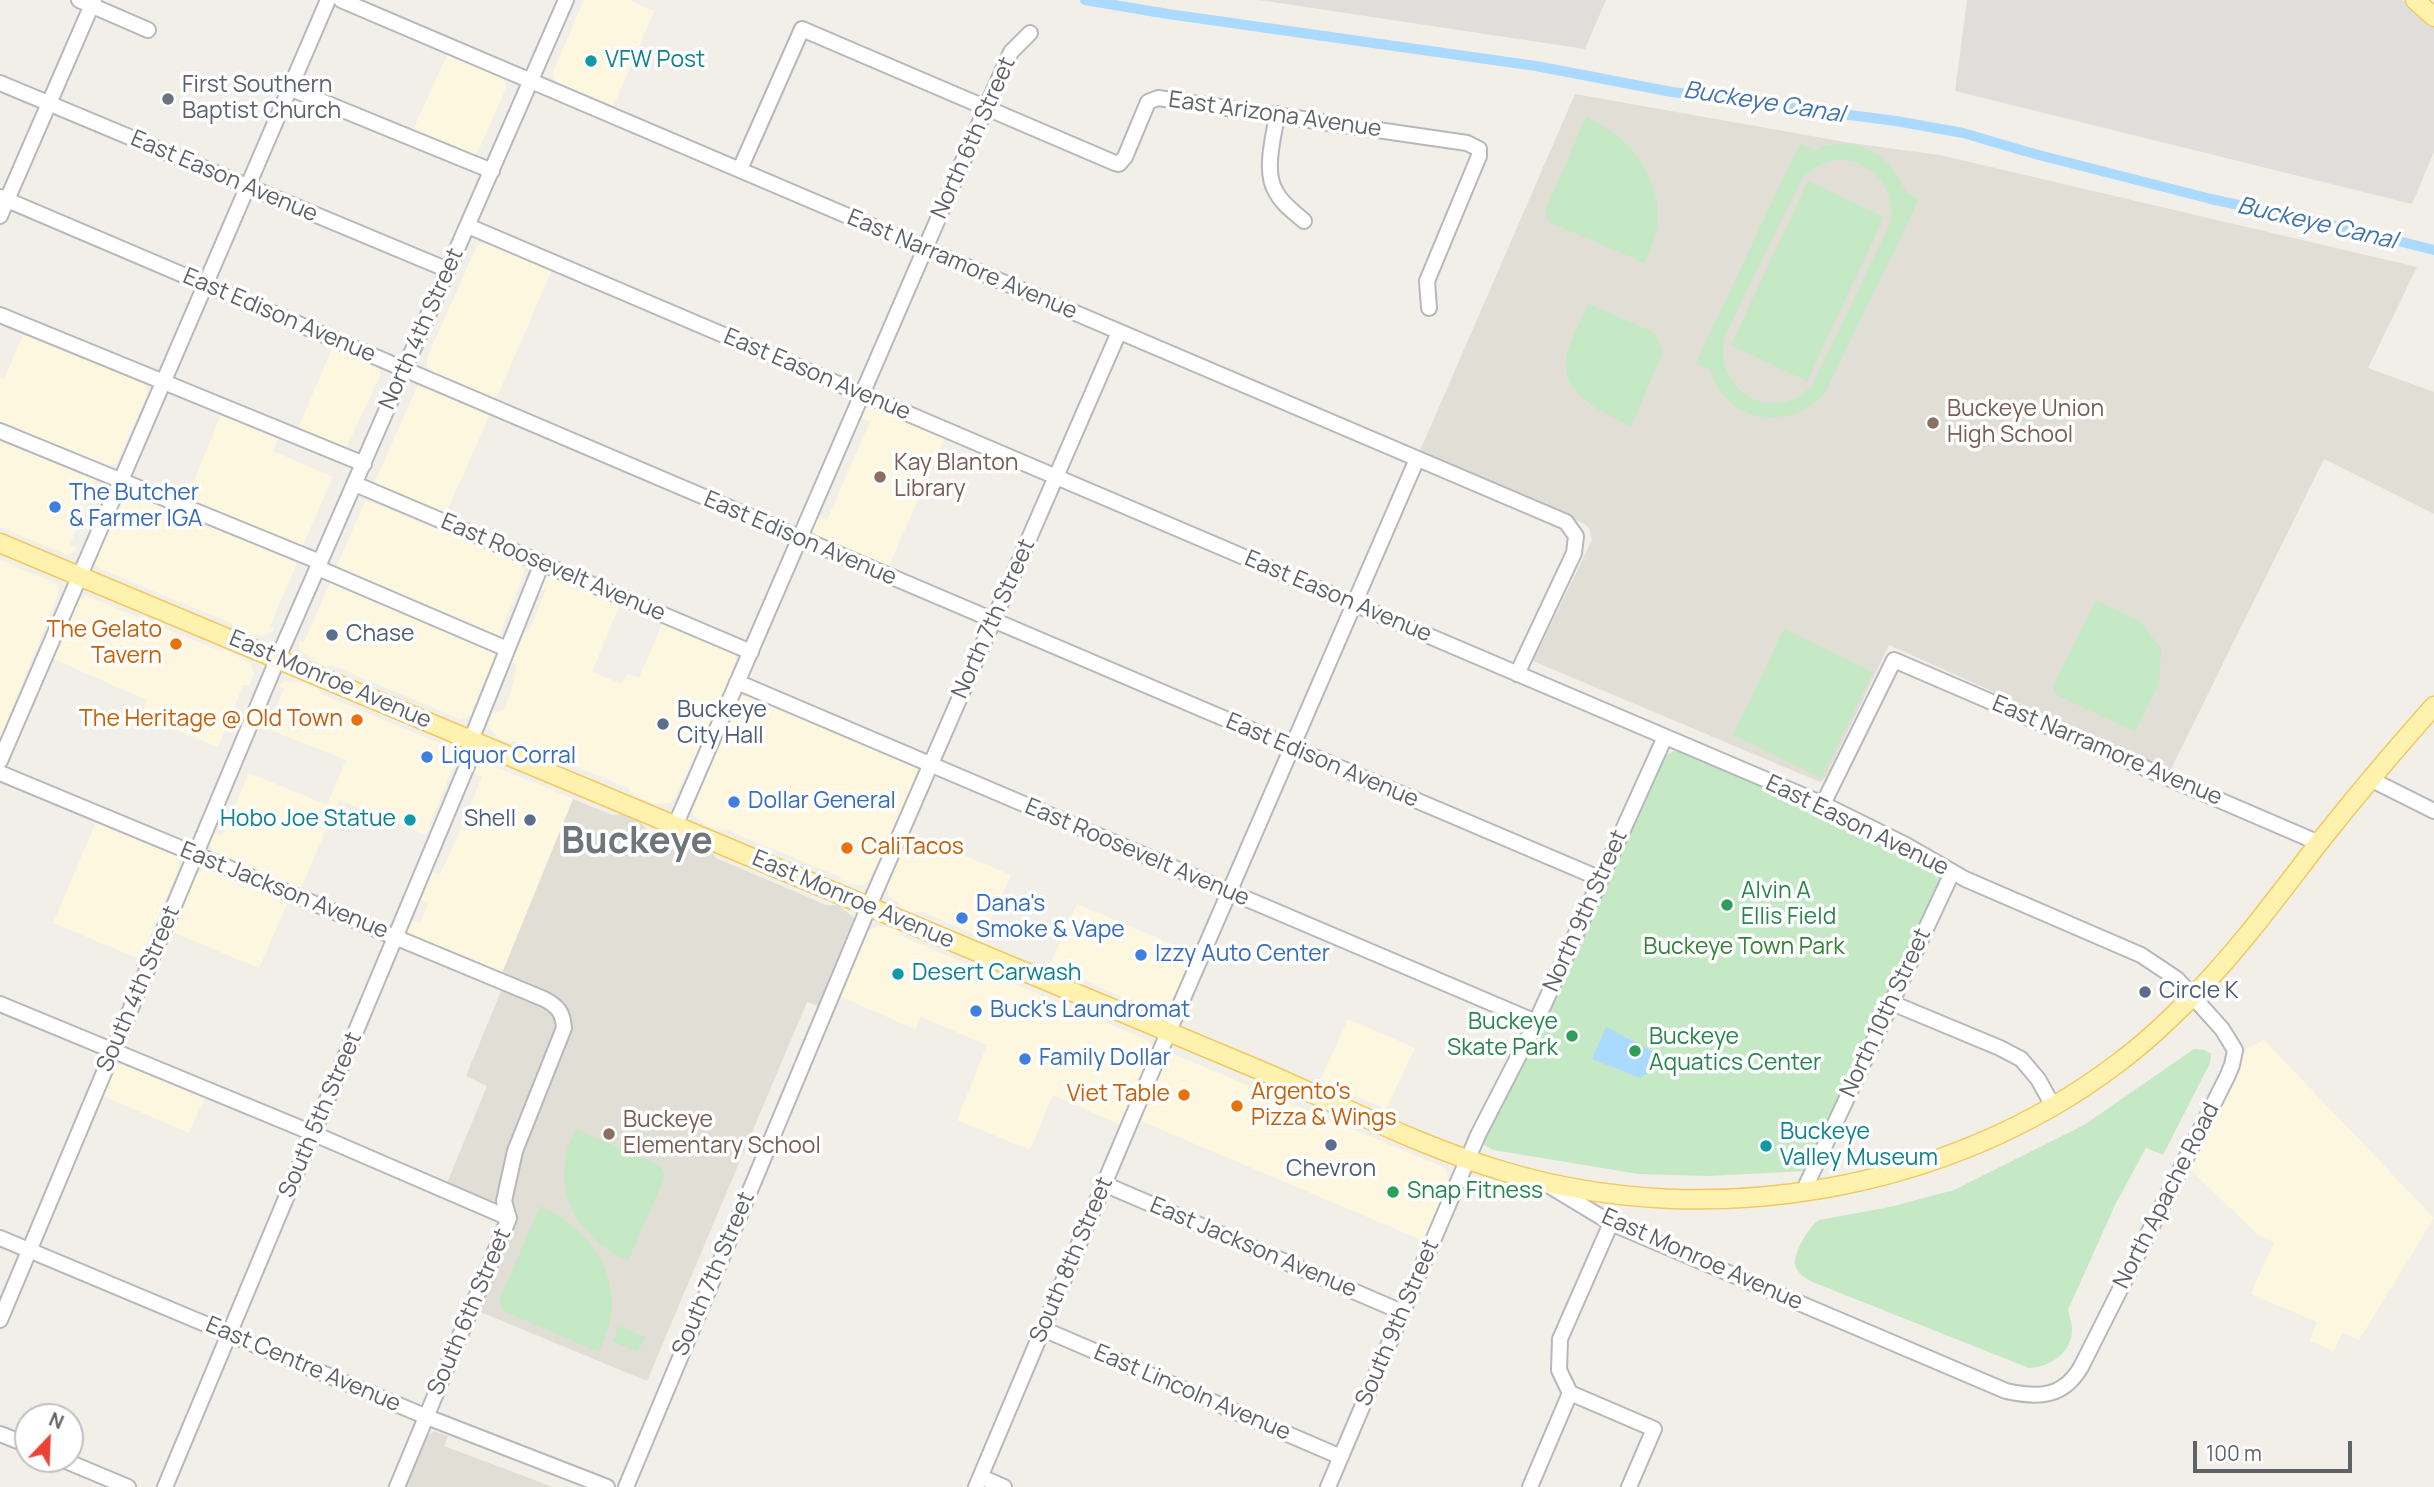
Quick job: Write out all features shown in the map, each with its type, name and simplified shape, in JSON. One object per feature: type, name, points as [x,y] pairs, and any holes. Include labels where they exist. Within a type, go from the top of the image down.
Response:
[{"type":"main road","points":[[2415,0],[2434,16]]},
{"type":"main road","name":"East Monroe Avenue","points":[[0,543],[1467,1159],[1545,1182]]},
{"type":"main road","points":[[1545,1182],[1602,1192],[1684,1200],[1730,1200],[1803,1192],[1875,1178],[1948,1155],[2053,1106],[2118,1064],[2192,997],[2234,951],[2370,779],[2434,706]]},
{"type":"street","points":[[0,761],[328,0]]},
{"type":"street","name":"East Narramore Avenue","points":[[341,0],[1566,522],[1576,536],[1574,553],[1517,674]]},
{"type":"street","name":"North 4th Street","points":[[278,658],[566,0]]},
{"type":"street","points":[[0,216],[4,199],[48,103],[88,2],[148,30]]},
{"type":"street","name":"East Arizona Avenue","points":[[740,169],[802,29],[1119,164],[1125,157],[1148,102],[1153,99],[1277,114],[1467,143],[1479,149],[1476,167],[1427,281],[1429,308]]},
{"type":"street","name":"North 6th Street","points":[[675,826],[986,108],[1012,52],[1030,33]]},
{"type":"street","name":"East Eason Avenue","points":[[0,83],[448,270]]},
{"type":"street","points":[[289,88],[492,171]]},
{"type":"street","points":[[1277,114],[1270,169],[1271,182],[1280,198],[1304,221]]},
{"type":"street","name":"East Edison Avenue","points":[[4,199],[1601,880]]},
{"type":"street","name":"East Eason Avenue","points":[[468,226],[1823,804],[1906,845],[1952,873],[2141,955],[2170,974],[2192,997]]},
{"type":"street","points":[[0,315],[364,464]]},
{"type":"street","name":"North 7th Street","points":[[869,906],[1119,332]]},
{"type":"street","points":[[0,431],[319,565],[507,649]]},
{"type":"street","name":"South 8th Street","points":[[979,1482],[1168,1033],[1417,459]]},
{"type":"street","name":"East Roosevelt Avenue","points":[[355,484],[751,652]]},
{"type":"street","name":"South 5th Street","points":[[165,1487],[395,937],[542,563]]},
{"type":"street","name":"South 4th Street","points":[[0,1320],[278,658]]},
{"type":"street","name":"East Narramore Avenue","points":[[1823,804],[1894,660],[2319,843]]},
{"type":"street","name":"East Roosevelt Avenue","points":[[737,682],[1536,1022]]},
{"type":"street","name":"North 9th Street","points":[[1467,1159],[1495,1098],[1536,1022],[1665,737]]},
{"type":"street","name":"East Jackson Avenue","points":[[0,773],[544,999],[555,1005],[563,1015]]},
{"type":"street","points":[[2370,779],[2434,811]]},
{"type":"street","name":"North 10th Street","points":[[1803,1192],[1952,873]]},
{"type":"street","name":"South 7th Street","points":[[626,1487],[869,906]]},
{"type":"street","name":"North Apache Road","points":[[2053,1392],[2074,1379],[2081,1367],[2232,1065],[2235,1050],[2230,1040],[2192,997]]},
{"type":"street","points":[[1892,1003],[2021,1059],[2038,1079],[2053,1106]]},
{"type":"street","points":[[0,1004],[314,1133],[509,1218]]},
{"type":"street","name":"South 6th Street","points":[[397,1487],[509,1218],[504,1201],[511,1177],[514,1151],[564,1028],[563,1015]]},
{"type":"street","name":"South 9th Street","points":[[1328,1487],[1467,1159]]},
{"type":"street","name":"East Monroe Avenue","points":[[1545,1182],[1611,1223],[2006,1391],[2023,1394],[2053,1392]]},
{"type":"street","name":"East Jackson Avenue","points":[[1104,1184],[1402,1312]]},
{"type":"street","points":[[1611,1223],[1560,1339],[1559,1370],[1570,1393],[1654,1429],[1629,1487]]},
{"type":"street","name":"East Centre Avenue","points":[[0,1238],[426,1417],[607,1487]]},
{"type":"street","name":"East Lincoln Avenue","points":[[1043,1329],[1341,1457]]},
{"type":"street","points":[[1530,1487],[1570,1393]]},
{"type":"street","points":[[84,1469],[128,1487]]},
{"type":"street","points":[[979,1482],[1004,1487]]},
{"type":"shaded area","points":[[584,0],[629,0],[654,11],[613,107],[554,79],[553,72]]},
{"type":"shaded area","points":[[1259,0],[1606,0],[1585,49]]},
{"type":"shaded area","points":[[1967,0],[2402,0],[2434,27],[2434,152],[2412,204],[1955,91]]},
{"type":"shaded area","points":[[448,53],[500,76],[505,81],[506,88],[475,154],[468,155],[412,132]]},
{"type":"shaded area","name":"Buckeye Union High School","points":[[1575,94],[1851,143],[1940,155],[2417,267],[2368,368],[2434,392],[2434,514],[2324,459],[2170,771],[1889,645],[1826,777],[1820,782],[1533,661],[1592,540],[1589,528],[1583,523],[1419,453]]},
{"type":"shaded area","points":[[484,243],[552,270],[495,401],[432,373],[427,367],[427,358],[477,246]]},
{"type":"shaded area","points":[[24,333],[143,382],[147,395],[116,464],[98,464],[0,422],[0,378],[4,379]]},
{"type":"shaded area","points":[[334,344],[376,365],[381,374],[345,450],[297,431]]},
{"type":"shaded area","points":[[420,385],[490,414],[444,518],[375,487],[374,484]]},
{"type":"shaded area","points":[[872,406],[945,438],[888,568],[814,537],[812,532],[817,517],[827,520],[870,422],[860,417],[861,411]]},
{"type":"shaded area","points":[[221,415],[278,439],[273,451],[333,477],[302,547],[186,500]]},
{"type":"shaded area","points":[[0,439],[96,480],[70,545],[77,548],[75,552],[67,555],[0,527]]},
{"type":"shaded area","points":[[124,493],[131,493],[297,563],[270,626],[274,628],[272,632],[263,636],[249,635],[235,629],[231,623],[100,569],[95,564],[95,557],[119,497]]},
{"type":"shaded area","points":[[365,502],[519,562],[524,570],[523,576],[502,628],[500,641],[335,570]]},
{"type":"shaded area","points":[[0,560],[55,583],[58,595],[0,738]]},
{"type":"shaded area","points":[[550,574],[620,603],[592,672],[622,684],[627,674],[639,678],[664,620],[735,654],[736,662],[710,724],[675,798],[670,803],[654,804],[632,794],[628,788],[514,741],[500,740],[488,727],[492,713],[503,711],[511,692],[517,665],[507,660],[517,633],[529,631],[546,590],[535,591],[544,575]]},
{"type":"shaded area","points":[[331,581],[498,650],[471,714],[460,719],[334,666],[325,666],[302,653],[299,640],[304,642]]},
{"type":"shaded area","points":[[86,596],[220,651],[227,650],[251,664],[254,674],[250,685],[243,685],[218,747],[141,715],[147,700],[51,658],[76,601]]},
{"type":"shaded area","points":[[285,681],[316,688],[321,694],[453,749],[457,756],[426,835],[339,800],[300,890],[214,853],[209,843],[213,833],[222,836],[249,773],[327,805],[346,760],[268,729],[284,689],[279,686]]},
{"type":"shaded area","points":[[741,696],[747,696],[917,770],[918,777],[901,820],[864,885],[846,884],[838,876],[727,830],[705,825],[692,813],[713,753],[736,701]]},
{"type":"shaded area","points":[[479,763],[486,763],[573,799],[502,975],[411,936],[407,931],[409,919],[420,923],[428,904],[418,899],[430,871],[440,875],[459,833],[482,777],[472,772]]},
{"type":"shaded area","name":"Buckeye Elementary School","points":[[573,799],[612,815],[621,814],[641,823],[646,829],[688,847],[697,846],[716,858],[826,905],[838,905],[854,918],[818,1006],[807,1002],[647,1381],[478,1311],[515,1222],[510,1208],[447,1183],[487,1086],[466,1076],[501,991],[496,988]]},
{"type":"shaded area","points":[[96,822],[175,854],[179,862],[179,868],[140,959],[53,923]]},
{"type":"shaded area","points":[[910,833],[1011,875],[983,938],[921,911],[914,913],[889,897],[887,886]]},
{"type":"shaded area","points":[[203,868],[209,868],[288,902],[259,968],[172,932],[196,875]]},
{"type":"shaded area","points":[[1077,904],[1195,954],[1167,1012],[1148,1012],[1134,1006],[1129,1000],[1050,965]]},
{"type":"shaded area","points":[[878,926],[896,929],[901,936],[1149,1041],[1151,1053],[1121,1125],[1053,1095],[1030,1150],[957,1120],[987,1045],[921,1017],[915,1029],[839,996],[855,956],[869,931]]},
{"type":"shaded area","points":[[1348,1019],[1415,1048],[1386,1109],[1320,1081]]},
{"type":"shaded area","points":[[2264,1040],[2434,1218],[2359,1340],[2342,1333],[2334,1351],[2310,1341],[2317,1322],[2251,1294],[2274,1242],[2258,1235],[2190,1169],[2247,1048]]},
{"type":"shaded area","points":[[1173,1054],[1443,1167],[1448,1181],[1424,1241],[1141,1121],[1168,1057]]},
{"type":"shaded area","points":[[126,1064],[205,1097],[189,1133],[103,1096],[114,1070]]},
{"type":"shaded area","points":[[434,1431],[448,1436],[444,1446],[553,1487],[404,1487],[424,1439]]},
{"type":"green space","points":[[1586,117],[1627,144],[1646,169],[1652,183],[1658,222],[1645,263],[1549,222],[1545,212]]},
{"type":"green space","points":[[1800,143],[1814,150],[1836,144],[1858,146],[1887,162],[1906,191],[1919,199],[1825,393],[1810,406],[1794,414],[1760,417],[1730,402],[1718,387],[1710,369],[1696,363]],"holes":[[[1844,160],[1866,167],[1882,182],[1890,201],[1890,224],[1813,384],[1798,397],[1781,403],[1764,402],[1749,396],[1736,386],[1727,371],[1723,354],[1726,334],[1802,178],[1826,162]]]},
{"type":"green space","points":[[1808,181],[1884,217],[1807,381],[1731,345]]},
{"type":"green space","points":[[1589,304],[1655,333],[1663,352],[1631,426],[1587,402],[1571,383],[1566,372],[1570,346]]},
{"type":"green space","points":[[2096,600],[2140,621],[2161,649],[2159,684],[2135,732],[2057,695],[2053,686]]},
{"type":"green space","points":[[1784,629],[1873,672],[1822,778],[1733,735]]},
{"type":"green space","name":"Buckeye Town Park","points":[[1676,750],[1847,826],[1945,880],[1805,1171],[1708,1176],[1639,1174],[1493,1150],[1483,1144],[1483,1139],[1530,1049],[1666,755]]},
{"type":"green space","points":[[2194,1049],[2205,1050],[2211,1054],[2210,1063],[2163,1155],[2146,1148],[2116,1203],[2068,1310],[2072,1328],[2069,1344],[2053,1361],[2029,1368],[1810,1281],[1797,1269],[1795,1259],[1800,1246],[1819,1220],[1890,1207],[1954,1190],[2084,1125]]},
{"type":"green space","points":[[576,1129],[661,1166],[665,1176],[628,1261],[613,1253],[587,1232],[570,1205],[564,1173],[567,1152]]},
{"type":"green space","points":[[540,1206],[581,1233],[600,1258],[606,1272],[612,1311],[599,1352],[503,1311],[499,1301]]},
{"type":"green space","points":[[619,1326],[645,1337],[638,1352],[612,1341]]},
{"type":"water","points":[[1606,1027],[1652,1051],[1654,1059],[1648,1073],[1640,1078],[1592,1059]]},
{"type":"waterway","name":"Buckeye Canal","points":[[1085,0],[1536,66],[1672,92],[1896,121],[1963,133],[2211,199],[2434,250]]},
{"type":"place","name":"VFW Post","points":[[591,61]]},
{"type":"place","name":"First Southern Baptist Church","points":[[168,99]]},
{"type":"place","name":"Buckeye Union High School","points":[[1933,423]]},
{"type":"place","name":"Kay Blanton Library","points":[[880,477]]},
{"type":"place","name":"The Butcher & Farmer IGA","points":[[55,507]]},
{"type":"place","name":"Chase","points":[[332,635]]},
{"type":"place","name":"The Gelato Tavern","points":[[176,644]]},
{"type":"place","name":"The Heritage @ Old Town","points":[[357,720]]},
{"type":"place","name":"Buckeye City Hall","points":[[663,724]]},
{"type":"place","name":"Liquor Corral","points":[[427,757]]},
{"type":"place","name":"Dollar General","points":[[734,802]]},
{"type":"place","name":"Hobo Joe Statue","points":[[410,820]]},
{"type":"place","name":"Shell","points":[[530,820]]},
{"type":"place","name":"CaliTacos","points":[[847,848]]},
{"type":"place","name":"Alvin A Ellis Field","points":[[1727,905]]},
{"type":"place","name":"Dana's Smoke & Vape","points":[[962,918]]},
{"type":"place","name":"Izzy Auto Center","points":[[1141,955]]},
{"type":"place","name":"Desert Carwash","points":[[898,974]]},
{"type":"place","name":"Circle K","points":[[2145,992]]},
{"type":"place","name":"Buck's Laundromat","points":[[976,1011]]},
{"type":"place","name":"Buckeye Skate Park","points":[[1572,1036]]},
{"type":"place","name":"Buckeye Aquatics Center","points":[[1635,1051]]},
{"type":"place","name":"Family Dollar","points":[[1025,1059]]},
{"type":"place","name":"Viet Table","points":[[1184,1095]]},
{"type":"place","name":"Argento's Pizza & Wings","points":[[1237,1106]]},
{"type":"place","name":"Buckeye Elementary School","points":[[609,1134]]},
{"type":"place","name":"Chevron","points":[[1331,1145]]},
{"type":"place","name":"Buckeye Valley Museum","points":[[1766,1146]]},
{"type":"place","name":"Snap Fitness","points":[[1393,1192]]},
{"type":"district","name":"Buckeye","points":[[637,843]]}]
